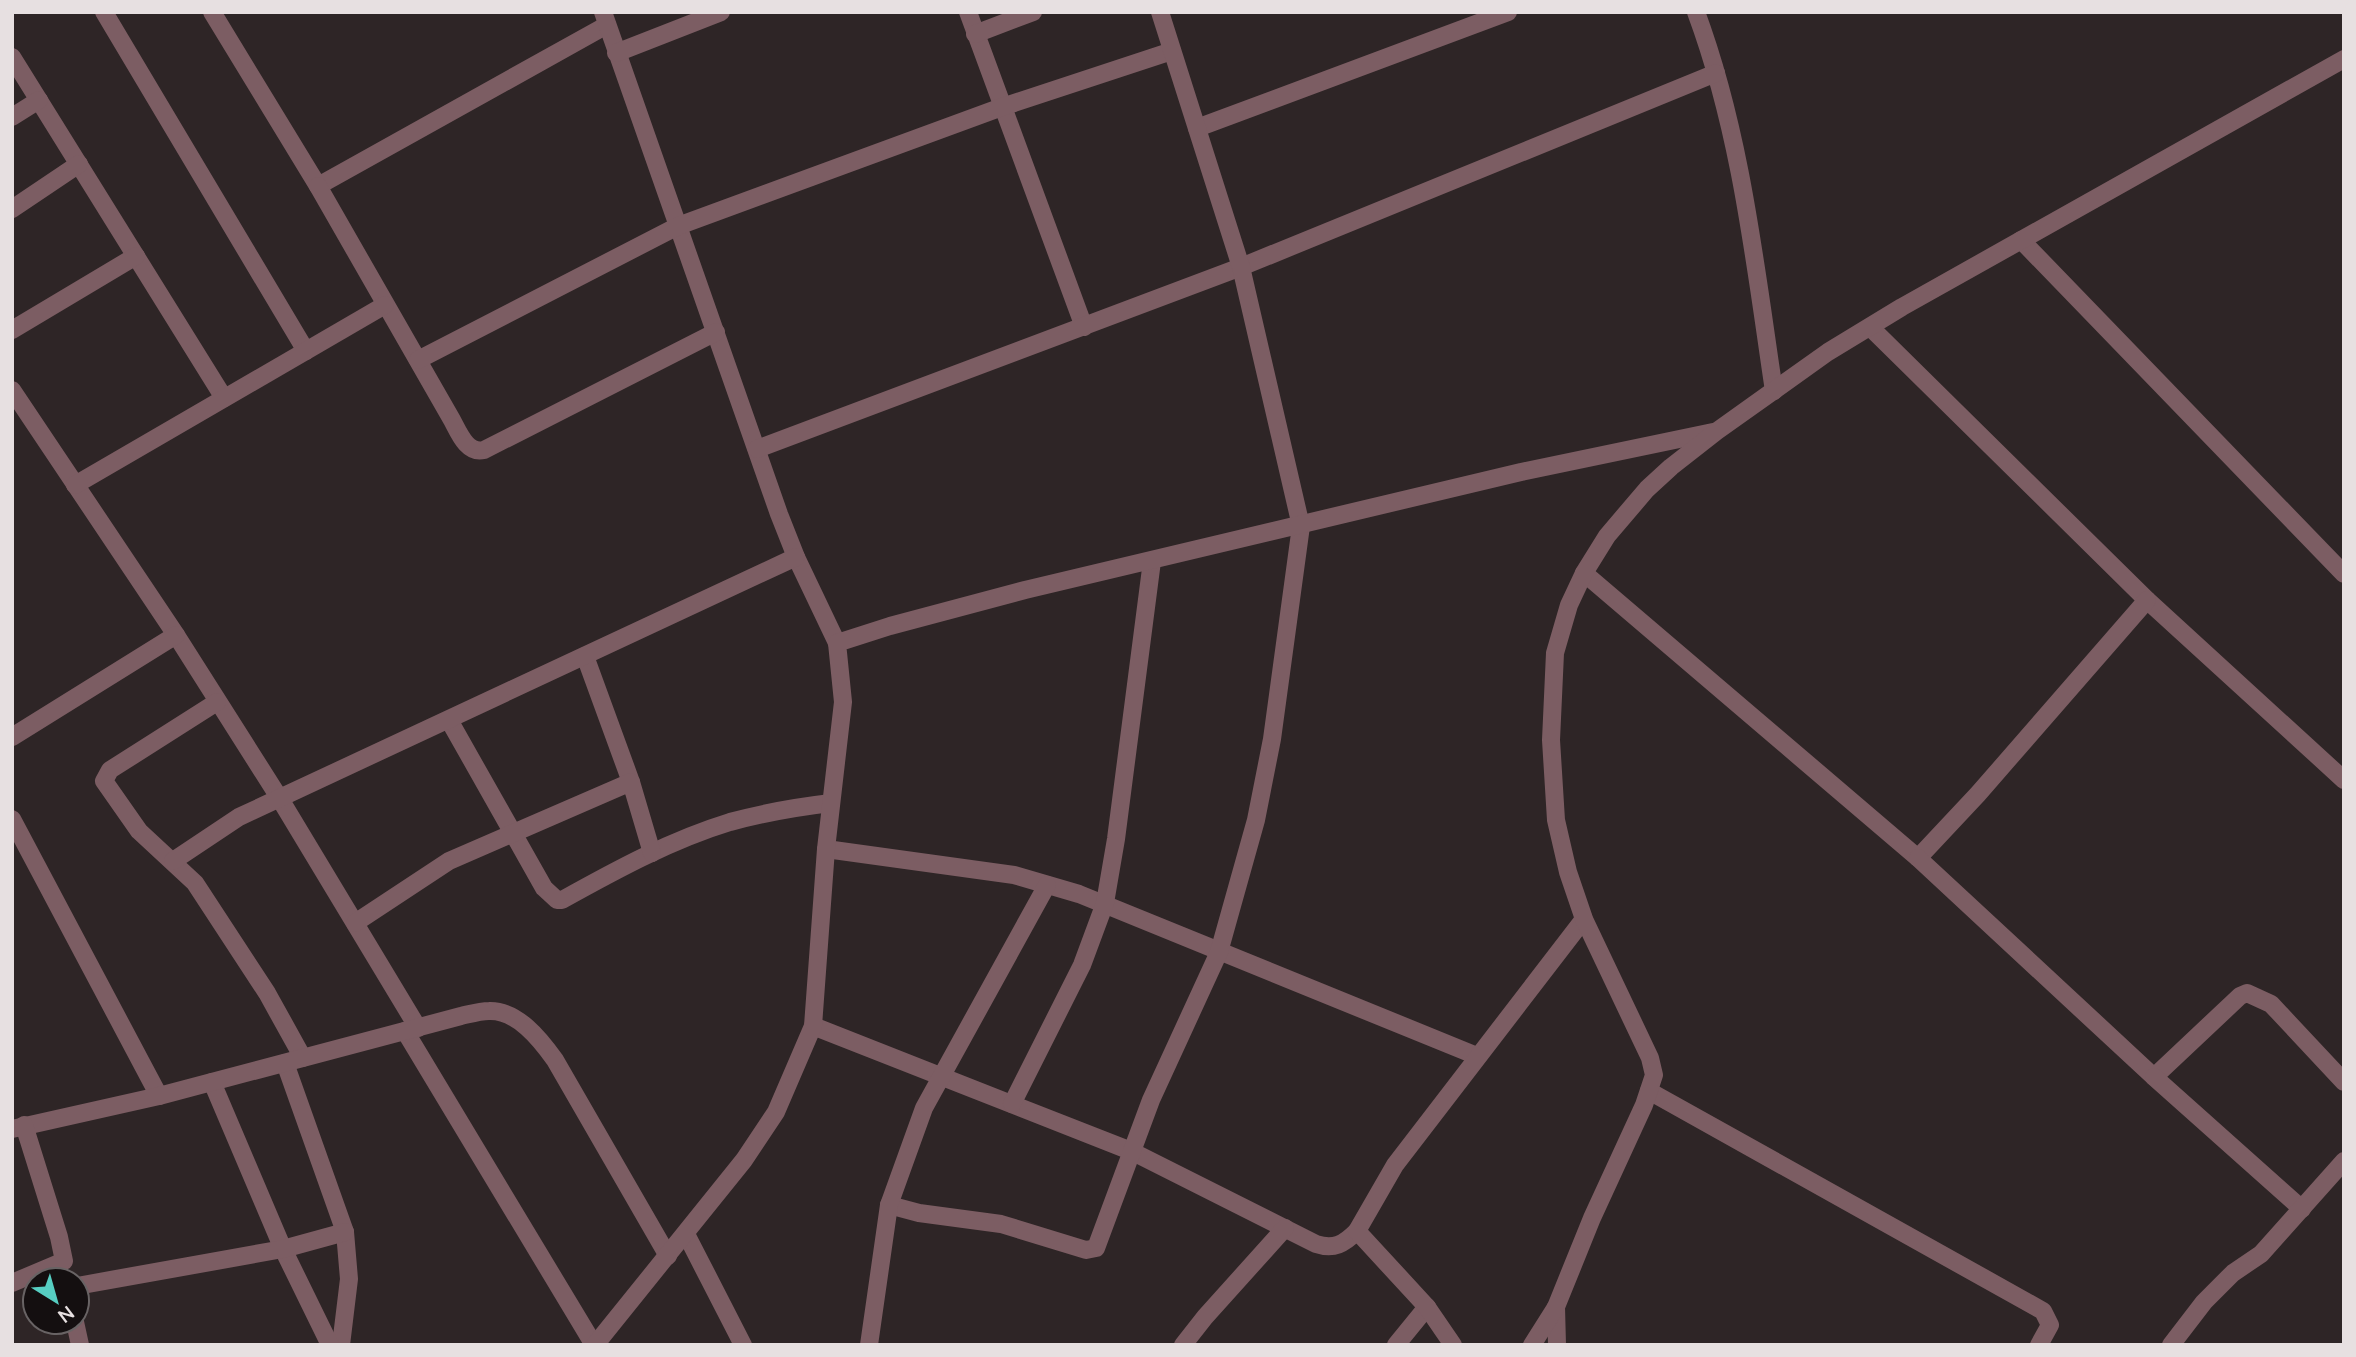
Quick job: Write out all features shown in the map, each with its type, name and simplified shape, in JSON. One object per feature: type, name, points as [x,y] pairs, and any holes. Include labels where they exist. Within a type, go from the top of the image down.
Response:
[{"type":"street","points":[[104,12],[306,351]]},
{"type":"street","points":[[212,12],[318,186],[471,449],[477,451],[531,426],[716,332]]},
{"type":"street","points":[[616,53],[721,12]]},
{"type":"street","points":[[968,12],[1084,327]]},
{"type":"street","points":[[975,34],[1033,12]]},
{"type":"street","points":[[888,1205],[919,1213],[1001,1224],[1057,1243],[1086,1250],[1094,1249],[1102,1236],[1151,1100],[1219,952],[1256,820],[1272,739],[1301,526],[1241,267],[1160,12]]},
{"type":"street","points":[[1196,128],[1508,12]]},
{"type":"street","points":[[1696,12],[1716,73],[1737,168],[1774,391]]},
{"type":"street","points":[[12,390],[176,635],[280,799],[355,923],[411,1029],[594,1345],[744,1160],[776,1112],[813,1026],[826,849],[844,702],[837,643],[796,557],[779,514],[605,18],[318,186]]},
{"type":"street","points":[[418,360],[678,226],[1002,107],[1172,51]]},
{"type":"street","points":[[12,57],[224,398]]},
{"type":"street","points":[[1532,1345],[1556,1307],[1583,1237],[1650,1091],[1654,1075],[1650,1058],[1584,919],[1568,872],[1556,820],[1551,740],[1555,653],[1569,606],[1584,573],[1607,536],[1647,489],[1717,431],[1828,352],[2344,59]]},
{"type":"street","points":[[757,449],[1241,267],[1716,73]]},
{"type":"street","points":[[12,117],[39,100]]},
{"type":"street","points":[[12,209],[79,164]]},
{"type":"street","points":[[2021,240],[2344,574]]},
{"type":"street","points":[[12,330],[136,256]]},
{"type":"street","points":[[75,485],[385,305]]},
{"type":"street","points":[[1870,327],[2147,600],[2344,780]]},
{"type":"street","points":[[837,643],[890,625],[1013,593],[1521,472],[1717,431]]},
{"type":"street","points":[[173,861],[239,817],[796,557]]},
{"type":"street","points":[[1013,1104],[1082,965],[1105,903],[1116,839],[1152,561]]},
{"type":"street","points":[[1584,573],[1918,858],[2154,1077],[2302,1209]]},
{"type":"street","points":[[1918,858],[1978,794],[2147,600]]},
{"type":"street","points":[[12,737],[176,635]]},
{"type":"street","points":[[584,656],[631,782],[652,853]]},
{"type":"street","points":[[217,702],[136,752],[104,777],[106,785],[139,831],[195,884],[267,993],[303,1058]]},
{"type":"street","points":[[449,720],[544,888],[557,900],[562,900],[652,853],[729,823],[786,809],[831,803]]},
{"type":"street","points":[[355,923],[449,861],[631,782]]},
{"type":"street","points":[[12,819],[159,1096]]},
{"type":"street","points":[[826,849],[1014,875],[1047,884],[1105,903],[1477,1056]]},
{"type":"street","points":[[869,1345],[888,1205],[924,1108],[1047,884]]},
{"type":"street","points":[[813,1026],[1131,1151],[1326,1247],[1340,1245],[1357,1231],[1395,1165],[1584,919]]},
{"type":"street","points":[[2154,1077],[2240,996],[2247,993],[2271,1004],[2344,1082]]},
{"type":"street","points":[[65,1266],[59,1237],[18,1127],[159,1096],[411,1029],[491,1011],[508,1015],[540,1039],[555,1060],[668,1256]]},
{"type":"street","points":[[285,1063],[345,1232],[349,1279],[341,1345]]},
{"type":"street","points":[[212,1082],[283,1249],[330,1345]]},
{"type":"street","points":[[1650,1091],[2043,1311],[2050,1320],[2050,1325],[2039,1345]]},
{"type":"street","points":[[2171,1345],[2204,1302],[2233,1273],[2261,1254],[2344,1161]]},
{"type":"street","points":[[1183,1345],[1285,1228]]},
{"type":"street","points":[[1357,1231],[1427,1307],[1453,1345]]},
{"type":"street","points":[[91,1283],[283,1249],[345,1232]]},
{"type":"street","points":[[686,1234],[743,1345]]},
{"type":"street","points":[[12,1283],[64,1261]]},
{"type":"street","points":[[1396,1345],[1427,1307]]},
{"type":"street","points":[[1556,1307],[1557,1345]]}]
